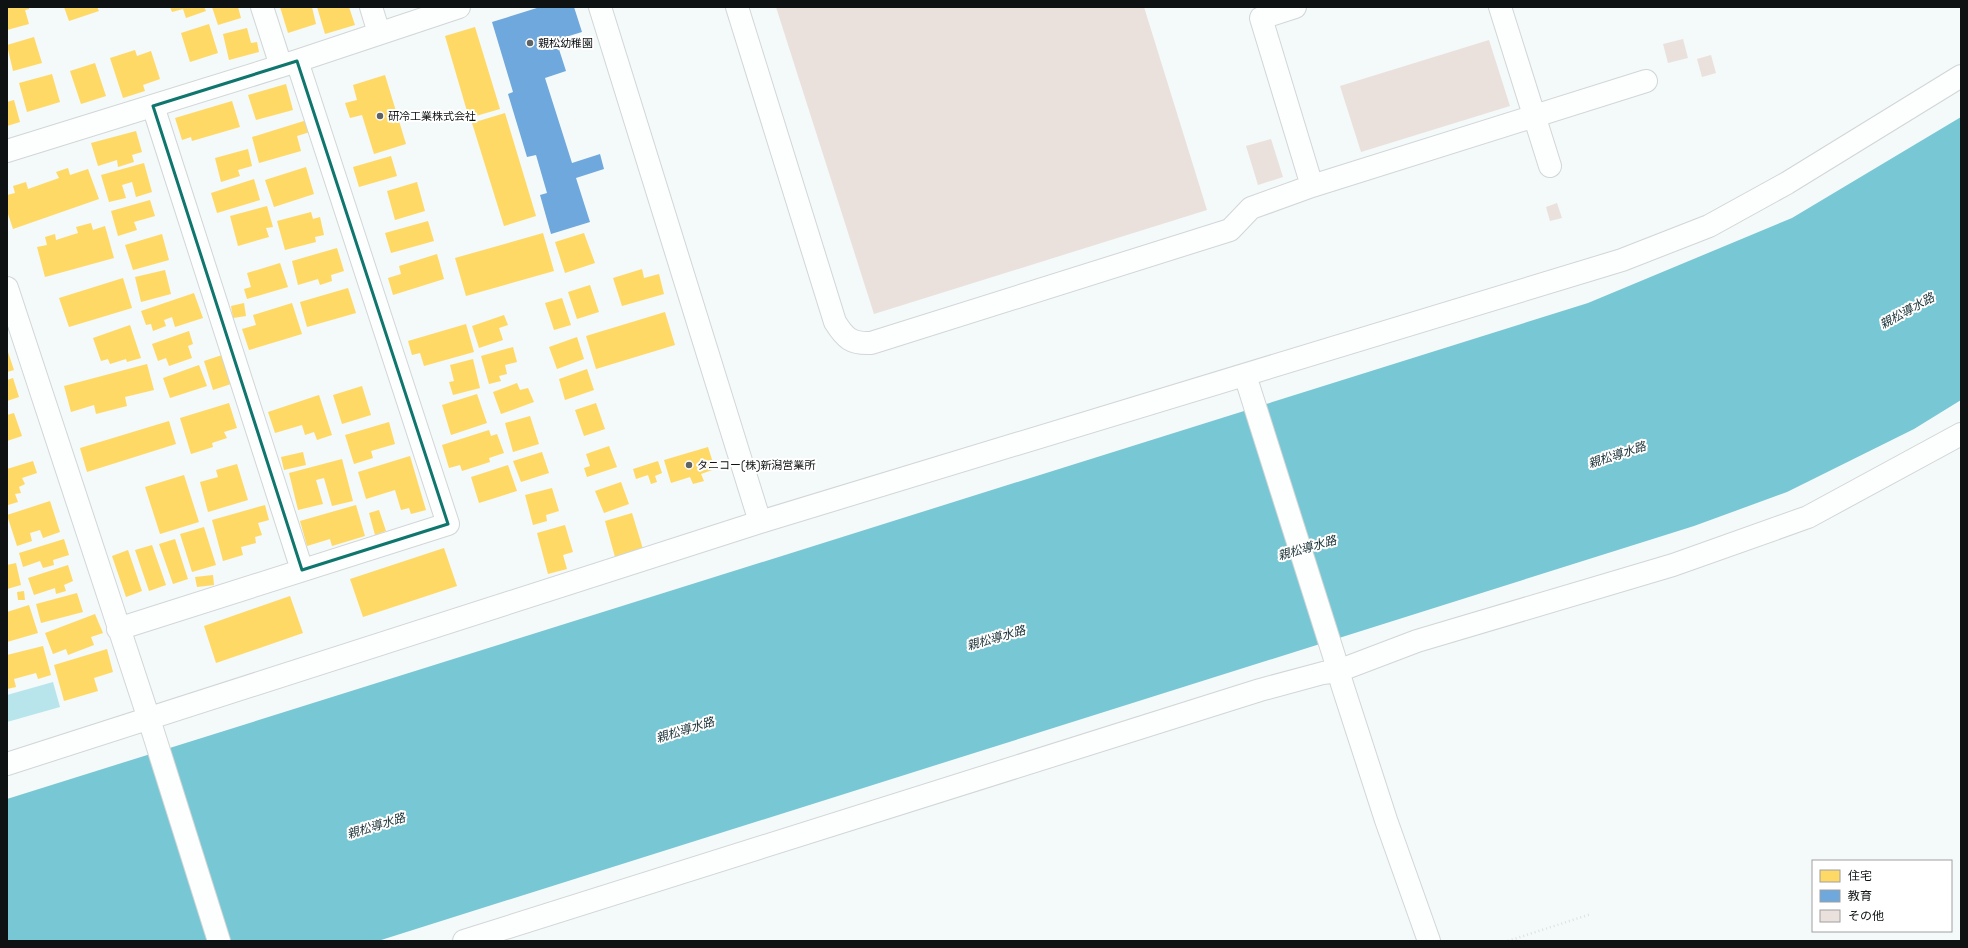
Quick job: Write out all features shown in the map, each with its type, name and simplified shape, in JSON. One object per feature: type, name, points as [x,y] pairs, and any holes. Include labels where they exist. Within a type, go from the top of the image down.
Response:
[{"type":"street","points":[[118,629],[448,524],[289,64],[262,7]]},
{"type":"street","points":[[371,7],[379,33]]},
{"type":"street","points":[[7,151],[289,64],[459,7]]},
{"type":"street","points":[[600,7],[760,522]]},
{"type":"street","points":[[737,7],[835,322],[844,337],[858,344],[871,344],[1230,230],[1251,208],[1312,186],[1646,81]]},
{"type":"street","points":[[1295,7],[1259,12],[1312,186]]},
{"type":"street","points":[[1500,7],[1550,166]]},
{"type":"street","points":[[7,764],[760,522],[1622,260],[1709,226],[1787,184],[1961,76]]},
{"type":"street","points":[[153,106],[302,570]]},
{"type":"street","points":[[7,288],[118,629],[149,719],[219,941]]},
{"type":"street","points":[[1244,375],[1252,395],[1386,820],[1429,941]]},
{"type":"street","points":[[464,941],[1260,690],[1323,673],[1336,663],[1417,641],[1673,565],[1808,517],[1961,434]]},
{"type":"path","points":[[1508,941],[1591,914]]},
{"type":"highlighted area","points":[[297,61],[448,524],[302,570],[153,106]]},
{"type":"shaded area","points":[[53,682],[60,707],[7,722],[7,695]]},
{"type":"water","name":"親松導水路","points":[[1961,117],[1961,400],[1914,429],[1787,492],[1694,526],[378,941],[7,941],[7,799],[1588,303],[1792,218]]},
{"type":"building: 住宅","points":[[7,7],[29,7],[29,9],[25,10],[29,24],[7,30]]},
{"type":"building: 住宅","points":[[64,7],[97,7],[99,11],[69,21]]},
{"type":"building: 住宅","points":[[170,7],[204,7],[206,11],[186,18],[183,9],[172,12]]},
{"type":"building: 住宅","points":[[212,7],[238,7],[241,18],[218,25]]},
{"type":"building: 住宅","points":[[280,7],[312,7],[316,24],[288,33]]},
{"type":"building: 住宅","points":[[317,7],[349,7],[355,25],[325,34]]},
{"type":"building: 住宅","points":[[209,24],[218,53],[190,62],[181,33]]},
{"type":"building: 住宅","points":[[475,27],[500,109],[469,118],[445,36]]},
{"type":"building: 住宅","points":[[247,28],[251,43],[257,42],[259,52],[229,60],[223,34]]},
{"type":"building: 住宅","points":[[34,37],[42,63],[13,71],[7,45]]},
{"type":"building: 住宅","points":[[135,50],[137,56],[151,51],[160,79],[143,85],[145,91],[123,98],[110,58]]},
{"type":"building: 住宅","points":[[95,63],[106,96],[81,104],[70,71]]},
{"type":"building: 住宅","points":[[52,74],[60,102],[27,112],[19,83]]},
{"type":"building: 住宅","name":"研冷工業株式会社","points":[[385,75],[406,144],[374,154],[362,115],[350,118],[345,103],[357,100],[353,85]]},
{"type":"building: 住宅","points":[[286,84],[293,110],[256,120],[248,95]]},
{"type":"building: 住宅","points":[[14,100],[20,122],[7,126],[7,102]]},
{"type":"building: 住宅","points":[[232,101],[240,127],[192,141],[191,137],[182,140],[175,118]]},
{"type":"building: 住宅","points":[[505,113],[536,216],[504,226],[472,123]]},
{"type":"building: 住宅","points":[[307,120],[310,132],[297,136],[301,151],[259,163],[252,137]]},
{"type":"building: 住宅","points":[[136,131],[142,152],[132,155],[134,162],[118,167],[117,160],[98,166],[91,143]]},
{"type":"building: 住宅","points":[[248,149],[252,166],[238,170],[240,176],[221,182],[215,158]]},
{"type":"building: 住宅","points":[[391,156],[397,176],[359,187],[353,167]]},
{"type":"building: 住宅","points":[[144,163],[152,192],[136,197],[132,182],[122,185],[126,198],[109,202],[101,175]]},
{"type":"building: 住宅","points":[[306,167],[314,194],[274,207],[265,180]]},
{"type":"building: 住宅","points":[[68,168],[70,175],[88,169],[99,199],[13,229],[7,211],[7,195],[15,193],[13,186],[26,182],[28,189],[59,178],[56,172]]},
{"type":"building: 住宅","points":[[254,179],[260,200],[217,213],[211,193]]},
{"type":"building: 住宅","points":[[417,182],[425,211],[395,220],[387,191]]},
{"type":"building: 住宅","points":[[150,200],[155,216],[134,222],[137,230],[118,236],[111,211]]},
{"type":"building: 住宅","points":[[267,206],[273,227],[266,228],[269,237],[238,246],[230,216]]},
{"type":"building: 住宅","points":[[311,212],[313,219],[320,217],[324,235],[315,237],[316,242],[285,250],[277,221]]},
{"type":"building: 住宅","points":[[428,221],[434,241],[391,253],[385,233]]},
{"type":"building: 住宅","points":[[91,223],[93,230],[105,226],[114,258],[45,277],[37,247],[47,245],[45,237],[55,234],[56,240],[78,233],[76,227]]},
{"type":"building: 住宅","points":[[543,233],[554,271],[466,296],[455,258]]},
{"type":"building: 住宅","points":[[584,233],[595,263],[565,273],[555,242]]},
{"type":"building: 住宅","points":[[162,234],[169,260],[133,270],[125,245]]},
{"type":"building: 住宅","points":[[337,248],[344,271],[331,275],[332,281],[320,285],[318,279],[298,285],[292,261]]},
{"type":"building: 住宅","points":[[437,254],[444,279],[393,295],[388,278],[401,274],[399,266]]},
{"type":"building: 住宅","points":[[280,263],[288,287],[247,299],[244,289],[251,287],[247,273]]},
{"type":"building: 住宅","points":[[642,269],[644,278],[659,274],[664,294],[622,306],[613,278]]},
{"type":"building: 住宅","points":[[165,270],[171,294],[141,302],[135,277]]},
{"type":"building: 住宅","points":[[123,278],[132,308],[69,327],[59,298]]},
{"type":"building: 住宅","points":[[590,285],[599,312],[577,319],[568,292]]},
{"type":"building: 住宅","points":[[348,288],[356,313],[307,327],[300,302]]},
{"type":"building: 住宅","points":[[194,293],[203,318],[175,327],[172,317],[164,320],[166,326],[153,331],[151,324],[146,325],[141,311]]},
{"type":"building: 住宅","points":[[562,298],[571,325],[554,330],[545,303]]},
{"type":"building: 住宅","points":[[244,303],[246,316],[233,318],[231,306]]},
{"type":"building: 住宅","points":[[292,303],[302,334],[249,350],[242,329],[256,325],[253,315]]},
{"type":"building: 住宅","points":[[665,312],[675,345],[596,369],[586,336]]},
{"type":"building: 住宅","points":[[504,315],[508,325],[499,328],[503,340],[479,348],[472,326]]},
{"type":"building: 住宅","points":[[466,324],[474,352],[424,366],[420,353],[412,355],[408,341]]},
{"type":"building: 住宅","points":[[130,325],[141,358],[127,362],[126,359],[110,364],[108,359],[101,361],[93,338]]},
{"type":"building: 住宅","points":[[189,331],[193,344],[188,346],[192,358],[169,366],[166,358],[158,361],[152,344]]},
{"type":"building: 住宅","points":[[577,337],[584,359],[557,369],[549,347]]},
{"type":"building: 住宅","points":[[513,347],[517,362],[505,365],[507,374],[499,376],[501,381],[489,384],[481,356]]},
{"type":"building: 住宅","points":[[7,349],[14,370],[7,372]]},
{"type":"building: 住宅","points":[[222,355],[231,384],[213,390],[204,361]]},
{"type":"building: 住宅","points":[[473,359],[480,388],[453,395],[449,382],[454,381],[450,365]]},
{"type":"building: 住宅","points":[[147,364],[154,390],[125,397],[127,406],[96,414],[94,405],[71,412],[64,386]]},
{"type":"building: 住宅","points":[[199,365],[207,386],[170,398],[163,378]]},
{"type":"building: 住宅","points":[[587,369],[594,390],[565,400],[559,379]]},
{"type":"building: 住宅","points":[[13,378],[19,397],[7,401],[7,380]]},
{"type":"building: 住宅","points":[[517,383],[520,390],[528,388],[534,402],[501,414],[493,392]]},
{"type":"building: 住宅","points":[[362,386],[371,415],[342,424],[333,395]]},
{"type":"building: 住宅","points":[[477,394],[487,423],[451,435],[442,405]]},
{"type":"building: 住宅","points":[[319,395],[332,435],[317,440],[314,432],[305,435],[302,425],[275,433],[268,412]]},
{"type":"building: 住宅","points":[[229,403],[237,428],[224,432],[227,438],[212,443],[213,447],[191,454],[180,418]]},
{"type":"building: 住宅","points":[[596,403],[605,429],[584,436],[575,410]]},
{"type":"building: 住宅","points":[[14,413],[22,436],[7,441],[7,415]]},
{"type":"building: 住宅","points":[[530,416],[539,444],[513,452],[505,423]]},
{"type":"building: 住宅","points":[[169,421],[176,444],[87,472],[80,448]]},
{"type":"building: 住宅","points":[[389,422],[395,444],[371,451],[373,458],[354,464],[345,435]]},
{"type":"building: 住宅","points":[[489,430],[491,436],[497,434],[504,453],[489,458],[490,462],[462,471],[460,465],[449,468],[442,445]]},
{"type":"building: 住宅","points":[[609,446],[617,467],[587,477],[584,468],[590,466],[586,454]]},
{"type":"building: 住宅","name":"タニコー(株)新潟営業所","points":[[708,447],[715,469],[701,474],[704,481],[693,484],[690,477],[671,483],[664,460]]},
{"type":"building: 住宅","points":[[303,452],[306,465],[284,470],[281,457]]},
{"type":"building: 住宅","points":[[542,452],[549,473],[521,482],[513,461]]},
{"type":"building: 住宅","points":[[410,456],[426,510],[411,514],[409,508],[401,510],[395,490],[366,499],[358,472]]},
{"type":"building: 住宅","points":[[342,459],[353,501],[332,506],[324,478],[316,480],[323,504],[298,510],[289,473]]},
{"type":"building: 住宅","points":[[33,461],[37,473],[22,478],[25,484],[19,487],[21,493],[15,494],[18,502],[8,505],[7,469]]},
{"type":"building: 住宅","points":[[658,461],[662,473],[655,476],[657,482],[651,484],[648,475],[636,479],[633,469]]},
{"type":"building: 住宅","points":[[237,464],[248,500],[208,512],[200,482],[218,477],[216,470]]},
{"type":"building: 住宅","points":[[508,465],[517,491],[479,503],[471,477]]},
{"type":"building: 住宅","points":[[184,475],[199,522],[160,534],[145,487]]},
{"type":"building: 住宅","points":[[621,482],[629,504],[604,513],[595,491]]},
{"type":"building: 住宅","points":[[552,488],[559,511],[546,515],[547,521],[533,525],[525,495]]},
{"type":"building: 住宅","points":[[50,501],[60,532],[43,538],[40,530],[30,533],[32,541],[17,546],[7,515]]},
{"type":"building: 住宅","points":[[265,505],[269,520],[258,523],[262,535],[255,537],[256,543],[241,547],[243,555],[223,561],[212,520]]},
{"type":"building: 住宅","points":[[356,505],[365,536],[332,546],[330,539],[307,546],[300,521]]},
{"type":"building: 住宅","points":[[379,510],[386,531],[375,535],[369,513]]},
{"type":"building: 住宅","points":[[632,513],[643,549],[615,557],[605,521]]},
{"type":"building: 住宅","points":[[565,525],[573,552],[563,555],[567,569],[548,574],[537,533]]},
{"type":"building: 住宅","points":[[204,527],[216,565],[192,572],[180,534]]},
{"type":"building: 住宅","points":[[64,539],[69,555],[53,560],[54,565],[43,568],[40,561],[23,567],[19,553]]},
{"type":"building: 住宅","points":[[175,539],[188,579],[173,584],[159,544]]},
{"type":"building: 住宅","points":[[152,545],[166,585],[149,591],[135,550]]},
{"type":"building: 住宅","points":[[444,548],[457,586],[363,617],[350,579]]},
{"type":"building: 住宅","points":[[128,550],[142,591],[126,597],[112,556]]},
{"type":"building: 住宅","points":[[16,563],[21,585],[7,589],[7,565]]},
{"type":"building: 住宅","points":[[68,565],[73,581],[64,585],[66,591],[56,594],[55,588],[34,595],[28,578]]},
{"type":"building: 住宅","points":[[213,575],[214,585],[197,587],[195,577]]},
{"type":"building: 住宅","points":[[24,591],[25,600],[18,600],[17,592]]},
{"type":"building: 住宅","points":[[77,593],[83,612],[41,623],[36,604]]},
{"type":"building: 住宅","points":[[290,596],[303,633],[216,663],[204,626]]},
{"type":"building: 住宅","points":[[29,605],[38,633],[7,642],[7,612]]},
{"type":"building: 住宅","points":[[95,614],[103,633],[91,637],[94,645],[68,655],[66,649],[53,654],[45,633]]},
{"type":"building: 住宅","points":[[43,646],[51,675],[38,679],[36,673],[14,679],[16,687],[7,689],[7,655]]},
{"type":"building: 住宅","points":[[107,649],[113,672],[94,678],[98,691],[64,701],[54,665]]},
{"type":"building: 教育","points":[[540,7],[574,7],[582,32],[556,40],[566,71],[545,78],[572,163],[600,154],[604,169],[576,178],[590,222],[551,234],[540,195],[547,193],[536,155],[527,157],[508,94],[513,92],[492,22]]},
{"type":"building: その他","points":[[776,7],[1144,7],[1207,210],[874,314]]},
{"type":"building: その他","points":[[1683,39],[1688,58],[1668,63],[1663,44]]},
{"type":"building: その他","points":[[1489,40],[1510,106],[1361,152],[1340,86]]},
{"type":"building: その他","points":[[1711,55],[1716,73],[1702,77],[1697,59]]},
{"type":"building: その他","points":[[1271,139],[1283,177],[1258,185],[1246,146]]},
{"type":"building: その他","points":[[1557,203],[1562,218],[1550,221],[1546,207]]},
{"type":"place","name":"親松幼稚園","points":[[530,43]]},
{"type":"place","name":"研冷工業株式会社","points":[[380,116]]},
{"type":"place","name":"タニコー(株)新潟営業所","points":[[689,465]]}]
